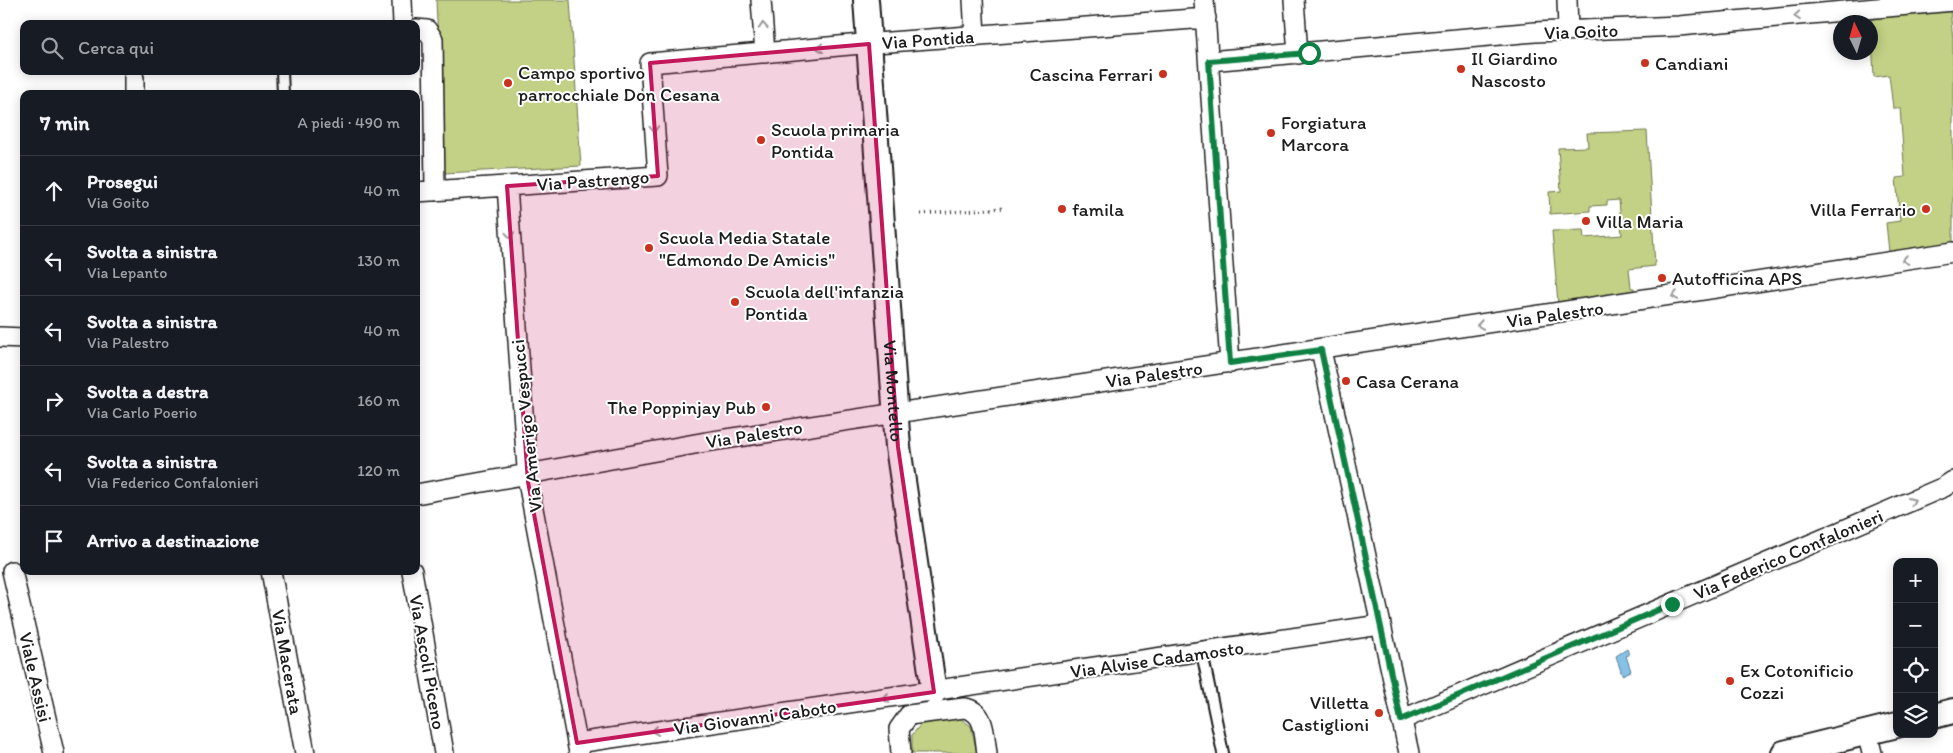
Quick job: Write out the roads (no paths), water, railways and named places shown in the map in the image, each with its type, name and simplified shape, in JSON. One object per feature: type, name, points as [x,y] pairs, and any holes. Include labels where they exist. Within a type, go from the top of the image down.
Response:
[{"type":"street","points":[[402,0],[403,20]]},
{"type":"street","points":[[761,0],[765,53]]},
{"type":"street","name":"Via Montello","points":[[866,0],[895,412],[934,692]]},
{"type":"street","points":[[973,0],[975,36]]},
{"type":"street","points":[[1294,0],[1298,54]]},
{"type":"street","points":[[1567,0],[1568,31]]},
{"type":"street","name":"Via Goito","points":[[1209,61],[1568,31],[1688,25],[1953,0]]},
{"type":"street","points":[[1205,9],[1230,363]]},
{"type":"street","name":"Via Pontida","points":[[650,63],[975,36],[1205,9]]},
{"type":"street","points":[[420,29],[428,30],[433,39],[425,191]]},
{"type":"street","name":"Via Pastrengo","points":[[425,191],[658,176],[650,63]]},
{"type":"street","name":"Via Amerigo Vespucci","points":[[507,186],[526,473],[578,748]]},
{"type":"street","name":"Via Palestro","points":[[420,493],[526,473],[895,412],[1321,350],[1953,252]]},
{"type":"street","points":[[0,337],[20,338]]},
{"type":"street","points":[[1321,350],[1409,753]]},
{"type":"street","name":"Via Federico Confalonieri","points":[[1401,720],[1944,487],[1953,481]]},
{"type":"street","name":"Viale Assisi","points":[[12,571],[54,753]]},
{"type":"street","name":"Via Macerata","points":[[272,575],[305,753]]},
{"type":"street","name":"Via Ascoli Piceno","points":[[413,575],[444,753]]},
{"type":"street","name":"Via Alvise Cadamosto","points":[[934,692],[1380,625]]},
{"type":"street","points":[[914,714],[934,692],[964,708],[972,710],[981,718],[987,753]]},
{"type":"street","name":"Via Giovanni Caboto","points":[[578,748],[934,692]]},
{"type":"street","points":[[901,753],[899,729],[905,718],[914,714],[964,708]]},
{"type":"street","points":[[1938,715],[1953,711]]},
{"type":"street","points":[[1784,753],[1870,743],[1893,728]]},
{"type":"lane","points":[[282,75],[283,90]]},
{"type":"lane","points":[[1202,653],[1223,753]]},
{"type":"water","points":[[1627,649],[1629,655],[1626,656],[1631,671],[1622,675],[1616,656]]},
{"type":"place","name":"Candiani","points":[[1645,63]]},
{"type":"place","name":"Il Giardino Nascosto","points":[[1461,69]]},
{"type":"place","name":"Cascina Ferrari","points":[[1163,74]]},
{"type":"place","name":"Campo sportivo parrocchiale Don Cesana","points":[[508,83]]},
{"type":"place","name":"Forgiatura Marcora","points":[[1271,133]]},
{"type":"place","name":"Scuola primaria Pontida","points":[[761,140]]},
{"type":"place","name":"famila","points":[[1062,209]]},
{"type":"place","name":"Villa Ferrario","points":[[1926,209]]},
{"type":"place","name":"Villa Maria","points":[[1586,221]]},
{"type":"place","name":"Scuola Media Statale \"Edmondo De Amicis\"","points":[[649,248]]},
{"type":"place","name":"Autofficina APS","points":[[1662,278]]},
{"type":"place","name":"Scuola dell'infanzia Pontida","points":[[735,302]]},
{"type":"place","name":"Casa Cerana","points":[[1346,381]]},
{"type":"place","name":"The Poppinjay Pub","points":[[766,407]]},
{"type":"place","name":"Ex Cotonificio Cozzi","points":[[1730,681]]},
{"type":"place","name":"Villetta Castiglioni","points":[[1379,713]]}]
